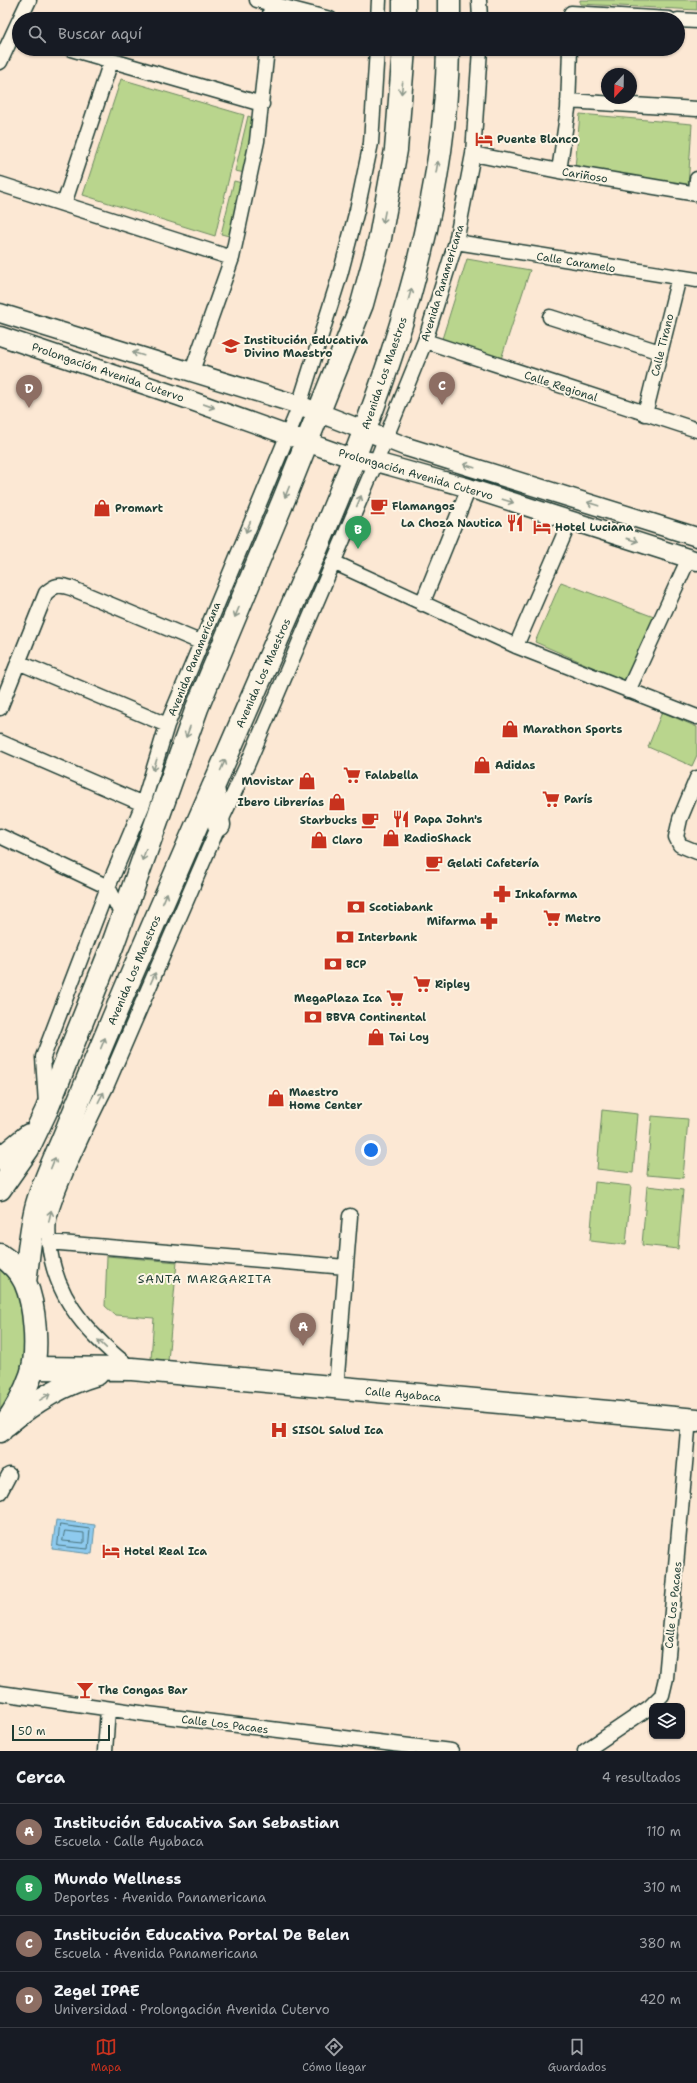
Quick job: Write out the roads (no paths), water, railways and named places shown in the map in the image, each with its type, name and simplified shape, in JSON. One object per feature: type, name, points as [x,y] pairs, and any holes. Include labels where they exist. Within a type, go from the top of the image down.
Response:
[{"type":"main road","points":[[404,0],[404,12]]},
{"type":"main road","points":[[448,0],[449,12]]},
{"type":"main road","points":[[0,1189],[28,1148],[47,1109],[123,917],[197,708],[309,408],[362,304],[378,245],[396,150],[403,56]]},
{"type":"main road","name":"Avenida Los Maestros","points":[[25,1282],[30,1237],[38,1200],[75,1130],[115,1013],[354,459],[398,337],[424,236],[442,136],[448,56]]},
{"type":"main road","points":[[213,787],[219,825]]},
{"type":"main road","points":[[0,1159],[32,1131],[47,1109]]},
{"type":"main road","points":[[0,1256],[14,1266],[25,1282],[30,1298],[36,1336],[33,1368],[21,1398],[1,1429]]},
{"type":"main road","name":"Calle Ayabaca","points":[[33,1368],[109,1370],[132,1369],[693,1420]]},
{"type":"main road","name":"Calle Ayabaca","points":[[1,1429],[23,1410],[74,1381],[109,1370]]},
{"type":"street","points":[[24,12],[29,0]]},
{"type":"street","points":[[257,0],[271,2],[306,12]]},
{"type":"street","points":[[378,12],[379,0]]},
{"type":"street","points":[[479,0],[480,12]]},
{"type":"street","points":[[270,12],[271,2]]},
{"type":"street","points":[[571,11],[583,12]]},
{"type":"street","points":[[685,20],[697,21]]},
{"type":"street","points":[[0,62],[12,38]]},
{"type":"street","points":[[94,56],[262,104]]},
{"type":"street","points":[[175,366],[166,373],[162,384],[172,394],[186,392],[232,258],[257,142],[266,56]]},
{"type":"street","points":[[309,408],[357,210],[371,143],[377,56]]},
{"type":"street","name":"Avenida Panamericana","points":[[132,1369],[101,1342],[75,1314],[60,1286],[48,1242],[49,1220],[53,1204],[75,1130],[106,1087],[219,825],[248,763],[373,470],[425,341],[456,242],[473,154],[480,56]]},
{"type":"street","points":[[559,171],[568,101],[570,56]]},
{"type":"street","points":[[64,204],[111,61]]},
{"type":"street","points":[[568,101],[697,109]]},
{"type":"street","name":"Cariñoso","points":[[473,154],[559,171],[696,194]]},
{"type":"street","points":[[696,194],[697,179]]},
{"type":"street","points":[[0,184],[232,258]]},
{"type":"street","name":"Calle Caramelo","points":[[456,242],[697,280]]},
{"type":"street","name":"Calle Tirano","points":[[646,414],[679,277]]},
{"type":"street","name":"Prolongación Avenida Cutervo","points":[[0,313],[309,408],[407,447],[697,538]]},
{"type":"street","points":[[550,317],[660,352]]},
{"type":"street","name":"Prolongación Avenida Cutervo","points":[[0,336],[298,438],[354,459],[373,470],[469,488],[693,559]]},
{"type":"street","name":"Calle Regional","points":[[425,341],[697,430]]},
{"type":"street","name":"Avenida Panamericana","points":[[47,1109],[43,1057],[108,887],[143,804],[167,725],[200,642],[298,438]]},
{"type":"street","points":[[422,604],[469,488]]},
{"type":"street","points":[[516,646],[570,521]]},
{"type":"street","points":[[628,691],[693,559]]},
{"type":"street","points":[[333,562],[516,646],[697,717]]},
{"type":"street","points":[[0,708],[46,593],[53,586],[60,584],[200,642]]},
{"type":"street","points":[[18,662],[167,725]]},
{"type":"street","points":[[0,742],[143,804]]},
{"type":"street","points":[[697,778],[680,819],[676,837],[680,845],[697,852]]},
{"type":"street","points":[[0,836],[108,887],[123,917]]},
{"type":"street","points":[[336,1388],[350,1216]]},
{"type":"street","points":[[48,1242],[346,1268]]},
{"type":"street","name":"Calle Los Pacaes","points":[[585,1751],[650,1706],[662,1695],[666,1678],[690,1497],[693,1420]]},
{"type":"street","points":[[0,1492],[9,1475]]},
{"type":"street","name":"Calle Los Pacaes","points":[[0,1693],[108,1709],[451,1751]]},
{"type":"street","points":[[105,1751],[108,1709]]},
{"type":"water","points":[[56,1520],[95,1525],[92,1554],[52,1549]]},
{"type":"place","name":"Puente Blanco","points":[[484,139]]},
{"type":"place","name":"Institución Educativa Divino Maestro","points":[[231,346]]},
{"type":"place","name":"Institución Educativa Portal De Belen","points":[[442,405]]},
{"type":"place","name":"Zegel IPAE","points":[[29,408]]},
{"type":"place","name":"Flamangos","points":[[379,506]]},
{"type":"place","name":"Promart","points":[[102,508]]},
{"type":"place","name":"La Choza Nautica","points":[[515,523]]},
{"type":"place","name":"Hotel Luciana","points":[[542,527]]},
{"type":"place","name":"Mundo Wellness","points":[[358,549]]},
{"type":"place","name":"Marathon Sports","points":[[510,729]]},
{"type":"place","name":"Adidas","points":[[482,765]]},
{"type":"place","name":"Falabella","points":[[352,775]]},
{"type":"place","name":"Movistar","points":[[307,781]]},
{"type":"place","name":"París","points":[[551,799]]},
{"type":"place","name":"Ibero Librerías","points":[[337,802]]},
{"type":"place","name":"Papa John's","points":[[401,819]]},
{"type":"place","name":"Starbucks","points":[[370,820]]},
{"type":"place","name":"RadioShack","points":[[391,838]]},
{"type":"place","name":"Claro","points":[[319,840]]},
{"type":"place","name":"Gelati Cafetería","points":[[434,863]]},
{"type":"place","name":"Inkafarma","points":[[502,894]]},
{"type":"place","name":"Scotiabank","points":[[356,907]]},
{"type":"place","name":"Metro","points":[[552,918]]},
{"type":"place","name":"Mifarma","points":[[489,921]]},
{"type":"place","name":"Interbank","points":[[345,937]]},
{"type":"place","name":"BCP","points":[[333,964]]},
{"type":"place","name":"Ripley","points":[[422,984]]},
{"type":"place","name":"MegaPlaza Ica","points":[[395,998]]},
{"type":"place","name":"BBVA Continental","points":[[313,1017]]},
{"type":"place","name":"Tai Loy","points":[[376,1037]]},
{"type":"place","name":"Maestro Home Center","points":[[276,1098]]},
{"type":"place","name":"Institución Educativa San Sebastian","points":[[303,1346]]},
{"type":"place","name":"SISOL Salud Ica","points":[[279,1430]]},
{"type":"place","name":"Hotel Real Ica","points":[[111,1551]]},
{"type":"place","name":"The Congas Bar","points":[[85,1690]]},
{"type":"district","name":"SANTA MARGARITA","points":[[205,1279]]}]
